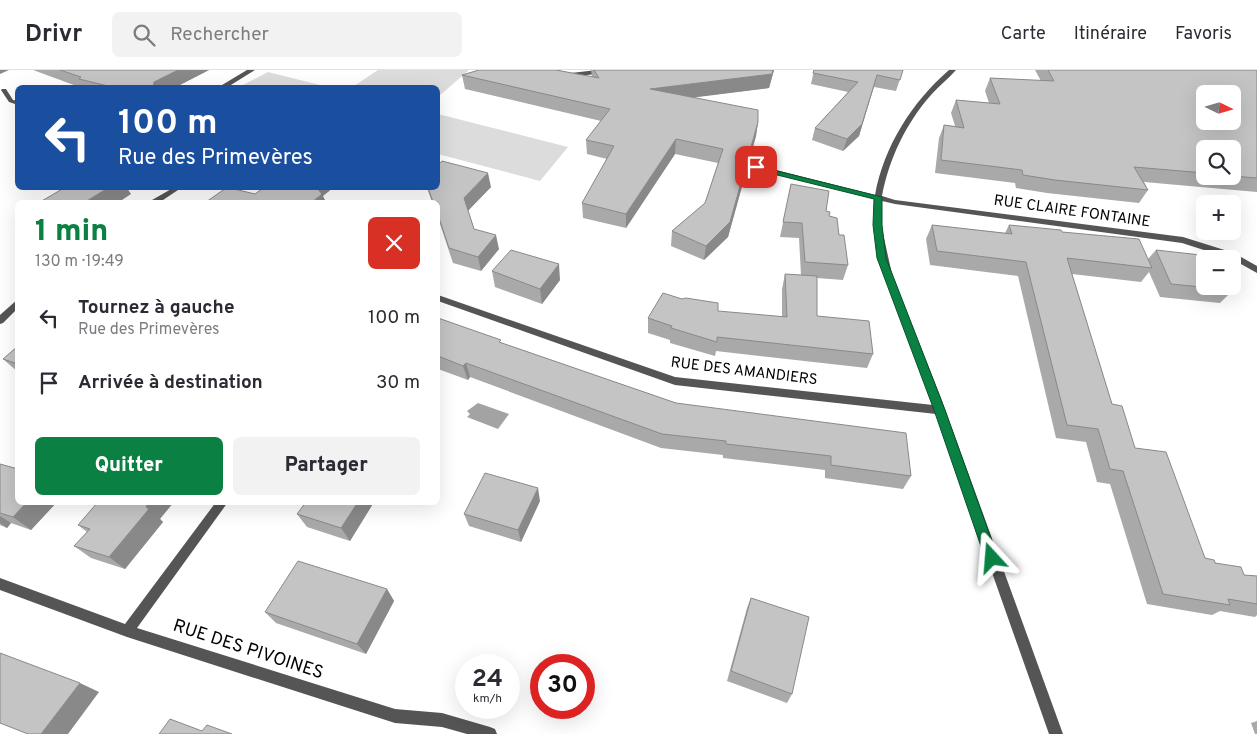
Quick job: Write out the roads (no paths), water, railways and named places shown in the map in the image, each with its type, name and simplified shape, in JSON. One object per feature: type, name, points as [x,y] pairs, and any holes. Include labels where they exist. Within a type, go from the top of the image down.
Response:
[{"type":"street","points":[[225,85],[252,70]]},
{"type":"street","points":[[548,70],[572,75],[612,70]]},
{"type":"street","points":[[954,70],[919,105],[901,134],[886,169],[878,197],[878,225],[882,258],[940,410],[1056,734]]},
{"type":"street","points":[[4,90],[11,101],[15,102]]},
{"type":"street","name":"RUE CLAIRE FONTAINE","points":[[756,167],[895,202],[1183,240],[1222,252],[1248,263],[1257,270]]},
{"type":"street","points":[[158,200],[174,190]]},
{"type":"street","name":"RUE DES AMANDIERS","points":[[440,299],[675,381],[940,410]]},
{"type":"street","points":[[0,321],[15,305]]},
{"type":"street","points":[[127,631],[221,505]]},
{"type":"street","name":"RUE DES PIVOINES","points":[[0,584],[127,631],[395,716],[442,720],[490,734]]}]
